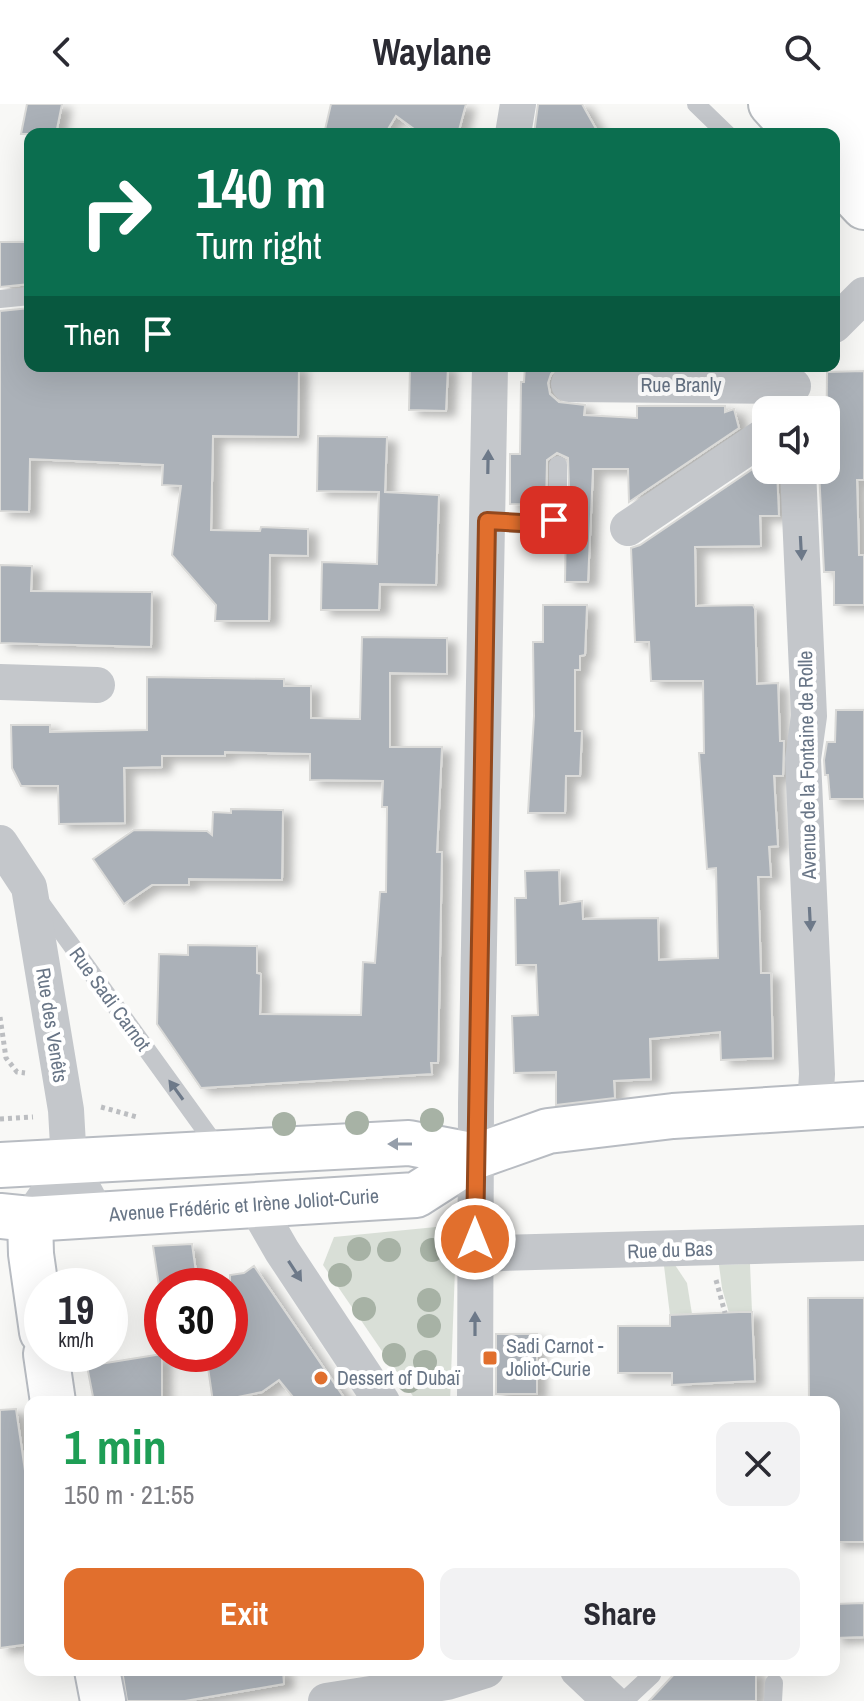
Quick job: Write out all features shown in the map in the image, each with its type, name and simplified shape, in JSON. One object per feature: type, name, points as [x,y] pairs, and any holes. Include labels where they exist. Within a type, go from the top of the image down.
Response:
[{"type":"main road","points":[[771,104],[793,128]]},
{"type":"main road","points":[[812,104],[823,128]]},
{"type":"main road","points":[[856,104],[864,113]]},
{"type":"main road","points":[[840,165],[849,184]]},
{"type":"main road","name":"Avenue Frédéric et Irène Joliot-Curie","points":[[15,1218],[416,1195],[477,1156],[548,1131],[673,1116],[864,1104]]},
{"type":"main road","points":[[0,1165],[409,1143],[477,1156]]},
{"type":"main road","points":[[15,1218],[31,1254],[33,1268]]},
{"type":"main road","points":[[49,1372],[52,1396]]},
{"type":"main road","points":[[98,1676],[103,1701]]},
{"type":"street","points":[[514,128],[518,104]]},
{"type":"street","points":[[840,319],[864,295]]},
{"type":"street","points":[[475,1396],[490,372]]},
{"type":"street","name":"Rue Branly","points":[[569,384],[795,387]]},
{"type":"street","points":[[628,528],[752,444]]},
{"type":"street","name":"Avenue de la Fontaine de Rolle","points":[[799,484],[809,716],[803,759],[817,1074],[815,1108]]},
{"type":"street","points":[[0,682],[97,685]]},
{"type":"street","name":"Rue Sadi Carnot","points":[[0,843],[29,887]]},
{"type":"street","name":"Rue des Venêts","points":[[29,887],[66,1110],[69,1163],[97,1215]]},
{"type":"street","points":[[15,1218],[69,1163]]},
{"type":"street","points":[[255,1204],[282,1251],[378,1396]]},
{"type":"street","name":"Rue du Bas","points":[[475,1256],[864,1243]]},
{"type":"street","points":[[326,1701],[447,1682],[466,1676]]},
{"type":"street","points":[[584,1676],[611,1701]]},
{"type":"lane","points":[[696,104],[721,128]]},
{"type":"lane","points":[[0,299],[24,297]]},
{"type":"lane","points":[[487,521],[540,524],[554,520],[558,515],[558,465]]},
{"type":"lane","name":"Rue Sadi Carnot","points":[[29,887],[222,1153]]},
{"type":"lane","points":[[624,1701],[651,1676]]},
{"type":"path","points":[[101,1107],[136,1117]]},
{"type":"path","points":[[0,1119],[38,1116]]},
{"type":"shaded area","points":[[436,1227],[456,1243],[450,1396],[413,1396],[323,1265],[334,1237]]},
{"type":"shaded area","points":[[750,1264],[752,1312],[729,1313],[719,1265]]},
{"type":"shaded area","points":[[675,1265],[687,1283],[692,1314],[670,1315],[664,1266]]},
{"type":"building","points":[[27,104],[62,104],[57,128],[24,128],[24,134],[21,134]]},
{"type":"building","points":[[331,104],[466,104],[460,128],[413,128],[396,116],[389,128],[325,128]]},
{"type":"building","points":[[538,104],[582,104],[596,128],[535,128]]},
{"type":"building","points":[[0,242],[24,242],[24,285],[0,287]]},
{"type":"building","points":[[24,309],[24,372],[299,372],[298,437],[213,436],[211,530],[260,531],[261,527],[308,529],[308,556],[270,555],[269,621],[215,621],[216,605],[172,555],[181,486],[162,485],[163,465],[30,459],[29,512],[0,511],[0,311]]},
{"type":"building","points":[[864,371],[864,480],[857,480],[859,555],[864,555],[864,605],[834,605],[834,572],[824,572],[820,484],[840,484],[840,396],[827,396],[827,372]]},
{"type":"building","points":[[410,372],[448,372],[446,411],[409,410]]},
{"type":"building","points":[[525,372],[553,372],[548,383],[550,394],[559,402],[585,405],[584,415],[637,418],[637,406],[725,406],[725,412],[734,409],[739,428],[629,502],[628,469],[593,469],[588,582],[565,582],[566,524],[570,515],[568,458],[557,453],[547,460],[546,505],[510,504],[510,454],[520,454],[521,382],[524,382]]},
{"type":"building","points":[[318,436],[387,437],[385,492],[439,495],[436,585],[380,584],[379,610],[321,610],[322,562],[377,564],[379,492],[317,491]]},
{"type":"building","points":[[752,469],[752,484],[778,484],[779,516],[760,516],[761,546],[695,547],[696,606],[753,605],[757,684],[778,683],[780,741],[784,741],[783,776],[774,776],[778,846],[769,847],[771,877],[758,877],[761,973],[771,973],[773,1058],[721,1060],[720,1032],[650,1039],[651,1079],[614,1081],[615,1098],[556,1105],[556,1072],[514,1073],[512,1016],[538,1015],[536,965],[516,965],[515,898],[526,898],[525,871],[559,870],[560,904],[582,901],[583,919],[658,918],[659,960],[718,958],[716,868],[707,869],[699,753],[704,753],[703,681],[651,681],[649,642],[635,642],[631,548]]},
{"type":"building","points":[[0,565],[32,566],[31,591],[152,592],[151,647],[0,643]]},
{"type":"building","points":[[543,605],[587,605],[585,655],[580,656],[580,670],[575,670],[575,731],[582,731],[580,776],[566,776],[565,813],[528,813],[534,716],[533,642],[543,642]]},
{"type":"building","points":[[362,637],[447,638],[447,674],[390,673],[390,747],[442,747],[437,852],[442,852],[438,1063],[431,1063],[432,1074],[201,1088],[157,1024],[159,954],[188,955],[188,945],[257,946],[257,973],[261,974],[260,1014],[361,1015],[363,962],[375,963],[380,892],[386,892],[387,807],[382,807],[383,781],[310,780],[310,754],[225,752],[225,756],[162,756],[162,767],[124,768],[125,823],[59,824],[58,786],[21,786],[12,768],[11,725],[50,725],[50,732],[147,730],[147,677],[284,679],[284,686],[311,686],[311,718],[360,719]]},
{"type":"building","points":[[836,710],[864,710],[864,799],[830,799],[824,760],[827,742],[835,742]]},
{"type":"building","points":[[231,809],[283,810],[282,880],[189,879],[189,885],[152,885],[124,904],[93,859],[134,830],[207,831],[212,835],[213,812],[231,813]]},
{"type":"building","points":[[192,1244],[195,1268],[156,1268],[153,1246]]},
{"type":"building","points":[[254,1266],[343,1396],[292,1396],[279,1380],[262,1392],[242,1396],[212,1396],[209,1372],[248,1372],[248,1270]]},
{"type":"building","points":[[808,1298],[864,1298],[864,1542],[840,1542],[840,1396],[809,1396]]},
{"type":"building","points":[[752,1312],[755,1381],[672,1385],[672,1373],[618,1373],[618,1326],[670,1326],[670,1315]]},
{"type":"building","points":[[496,1334],[537,1334],[537,1394],[496,1394]]},
{"type":"building","points":[[144,1357],[144,1372],[162,1372],[162,1396],[93,1396],[88,1372],[128,1372],[128,1359]]},
{"type":"building","points":[[16,1409],[24,1464],[24,1645],[0,1648],[0,1410]]},
{"type":"building","points":[[864,1603],[864,1637],[840,1638],[840,1604]]},
{"type":"building","points":[[123,1676],[283,1676],[284,1684],[185,1701],[127,1701]]},
{"type":"building","points":[[672,1676],[756,1676],[756,1701],[649,1701]]},
{"type":"place","name":"Sadi Carnot - Joliot-Curie","points":[[490,1358]]},
{"type":"place","name":"Dessert of Dubaï","points":[[321,1378]]},
{"type":"route","points":[[475,1239],[487,521],[540,524],[554,520]]}]
